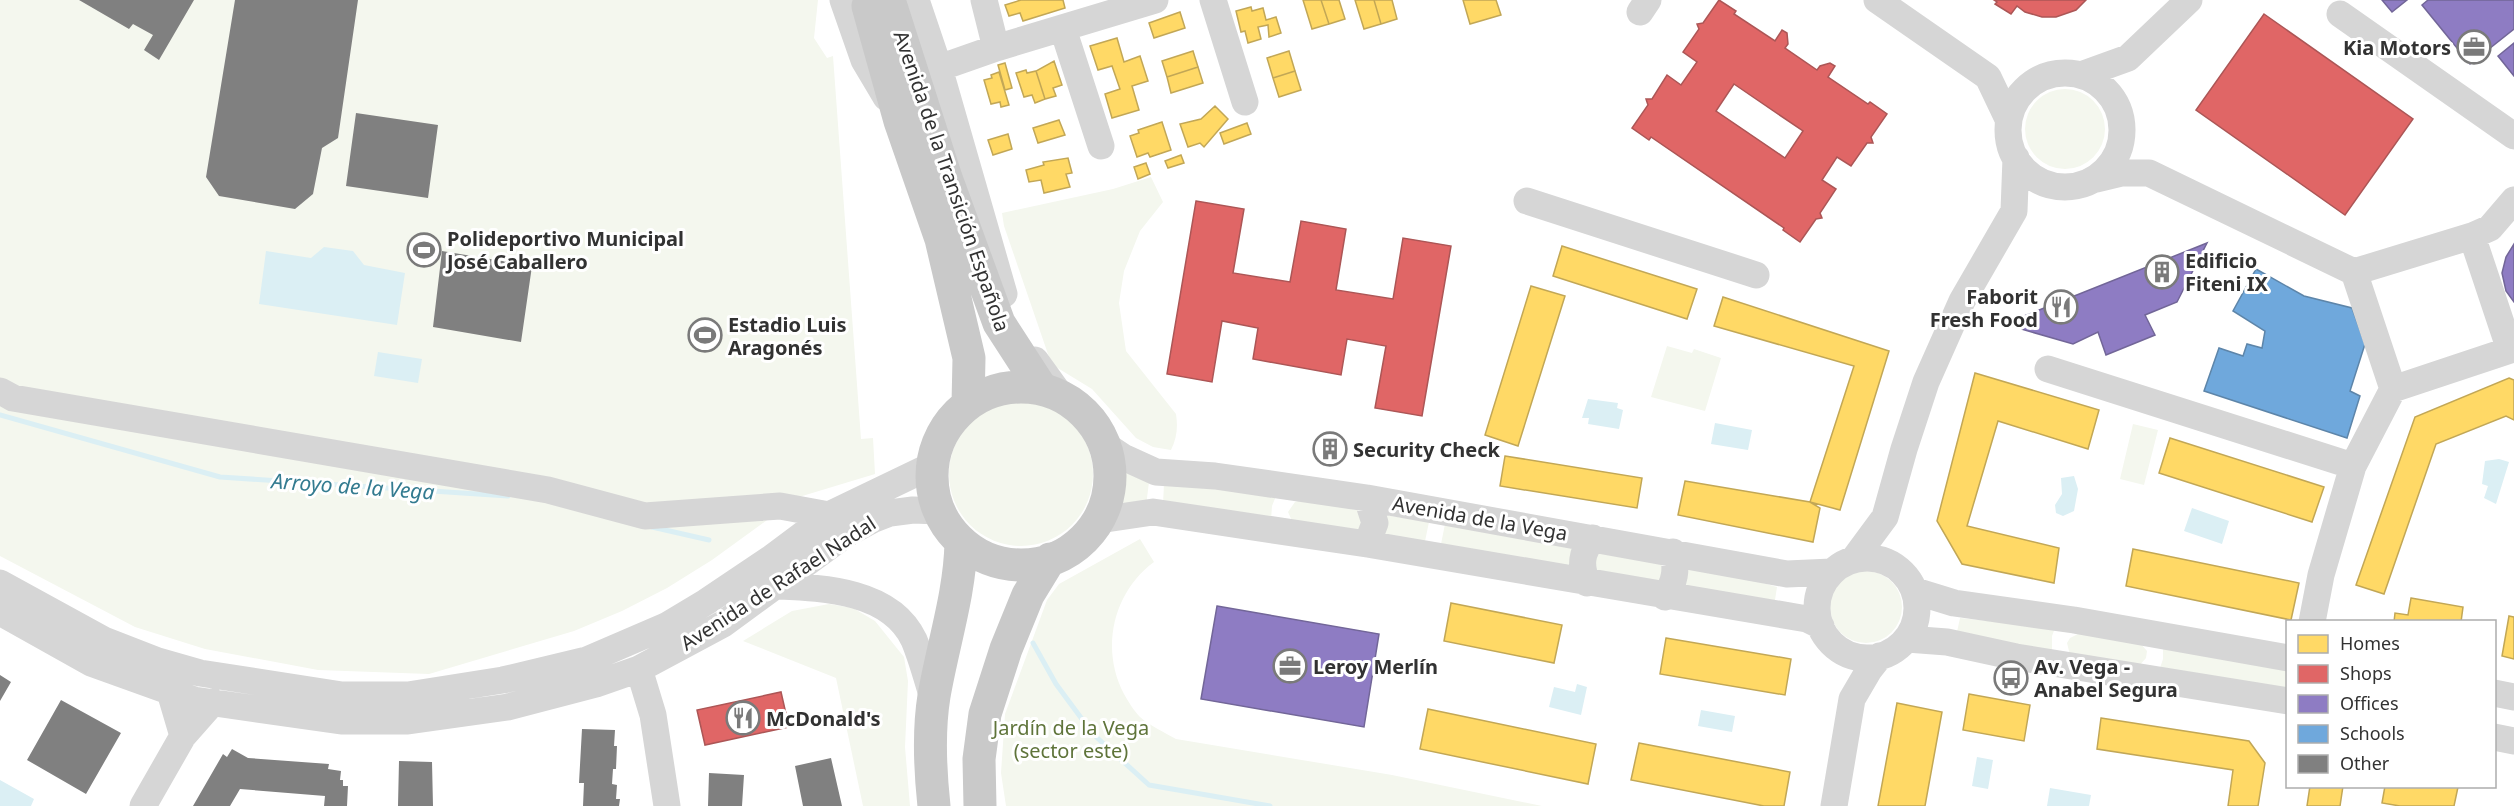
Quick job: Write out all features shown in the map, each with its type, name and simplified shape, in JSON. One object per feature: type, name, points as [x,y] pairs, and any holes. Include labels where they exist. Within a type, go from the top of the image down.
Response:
[{"type":"main road","name":"Avenida de la Transición Española","points":[[866,0],[900,121],[944,250],[969,358],[968,404]]},
{"type":"main road","name":"Avenida de la Transición Española","points":[[889,0],[946,178],[999,323],[1051,392]]},
{"type":"main road","points":[[934,806],[929,752],[933,698],[961,555],[943,521],[932,492],[934,452],[946,425],[968,404],[1005,387],[1051,392],[1086,414],[1105,445],[1110,481],[1107,501],[1099,520],[1085,538],[1068,551],[1050,559],[1020,565],[961,555]]},
{"type":"main road","points":[[980,806],[979,759],[985,714],[1006,649],[1028,595],[1050,559]]},
{"type":"street","points":[[843,0],[864,60],[900,121]]},
{"type":"street","points":[[915,0],[939,68],[984,230],[1018,337],[1051,392]]},
{"type":"street","points":[[984,0],[996,48]]},
{"type":"street","points":[[939,68],[996,48],[1155,0]]},
{"type":"street","points":[[1213,0],[1245,102]]},
{"type":"street","points":[[1877,0],[1988,77],[2008,119]]},
{"type":"street","points":[[1852,699],[1817,612],[1818,597],[1823,584],[1843,566],[1885,517],[1926,382],[1962,301],[2014,211],[2016,158],[2007,129],[2014,102],[2025,87],[2051,75],[2081,75],[2128,58],[2189,0]]},
{"type":"street","points":[[2340,14],[2514,136]]},
{"type":"street","points":[[1063,29],[1101,146]]},
{"type":"street","points":[[2096,179],[2108,169],[2116,156],[2128,58]]},
{"type":"street","points":[[2081,75],[2105,88],[2149,173]]},
{"type":"street","points":[[1988,77],[2036,81]]},
{"type":"street","points":[[2016,158],[2033,178],[2061,188]]},
{"type":"street","points":[[2014,211],[2061,188],[2082,185],[2121,173],[2149,173],[2345,268],[2472,236],[2490,228],[2514,200]]},
{"type":"street","points":[[1527,201],[1756,275]]},
{"type":"street","points":[[2312,620],[2321,574],[2353,466],[2393,389],[2512,351],[2472,236]]},
{"type":"street","points":[[2345,268],[2393,389]]},
{"type":"street","points":[[2048,369],[2353,466]]},
{"type":"street","points":[[0,392],[13,398],[548,490],[645,516],[780,506],[829,515]]},
{"type":"street","name":"Avenida de la Vega","points":[[1105,445],[1123,457],[1156,472],[1215,476],[1367,498],[1787,574],[1810,575],[1843,566]]},
{"type":"street","name":"Avenida de Rafael Nadal","points":[[0,584],[104,640],[158,661],[200,673],[268,686],[342,695],[408,695],[503,680],[587,660],[666,626],[706,602],[829,515],[933,465]]},
{"type":"street","points":[[1282,532],[1278,518],[1279,510],[1283,499],[1293,487]]},
{"type":"street","name":"Avenida de la Vega","points":[[1367,498],[1375,524],[1367,544]]},
{"type":"street","name":"Avenida de Rafael Nadal","points":[[0,612],[91,663],[194,700],[341,721],[408,721],[508,708],[596,684],[639,669],[723,624],[778,586],[846,534],[872,520],[890,513],[920,509],[939,511]]},
{"type":"street","points":[[1099,520],[1153,512],[1367,544],[1587,584],[1807,619],[1857,656],[1880,656],[1891,652],[1907,639],[1915,624],[1918,608],[1915,591],[1903,572],[1894,565],[1881,560],[1868,557],[1843,566]]},
{"type":"street","points":[[1885,517],[1894,565]]},
{"type":"street","name":"Avenida de la Vega","points":[[1587,584],[1582,570],[1582,558],[1593,538]]},
{"type":"street","points":[[1665,597],[1673,585],[1675,576],[1676,566],[1673,552]]},
{"type":"street","points":[[778,586],[828,588],[857,596],[883,608],[901,622],[913,639],[933,698]]},
{"type":"street","points":[[1915,591],[1954,603],[2074,620],[2286,658]]},
{"type":"street","points":[[2069,665],[2059,649],[2059,640],[2067,626],[2074,620]]},
{"type":"street","points":[[2141,677],[2155,658],[2155,648],[2147,633]]},
{"type":"street","points":[[1907,639],[1947,642],[2069,665],[2286,701]]},
{"type":"street","points":[[1834,806],[1852,699],[1880,656]]},
{"type":"street","points":[[639,669],[653,715],[667,806]]},
{"type":"street","points":[[170,692],[183,736]]},
{"type":"street","points":[[2496,693],[2514,697]]},
{"type":"street","points":[[143,806],[183,736],[213,702]]},
{"type":"street","points":[[2496,737],[2514,741]]},
{"type":"green space","name":"Polideportivo Municipal José Caballero","points":[[0,0],[818,0],[814,38],[827,58],[833,56],[861,439],[873,438],[875,474],[799,497],[712,560],[667,588],[622,611],[574,631],[429,674],[318,670],[205,649],[135,627],[0,556],[0,385],[5,384],[0,382]]},
{"type":"green space","points":[[2065,89],[2080,92],[2093,101],[2102,114],[2105,129],[2102,144],[2093,157],[2080,166],[2065,169],[2050,166],[2037,157],[2028,144],[2025,129],[2028,114],[2037,101],[2050,92]]},
{"type":"green space","points":[[1151,177],[1163,202],[1140,231],[1124,271],[1119,303],[1126,351],[1176,414],[1175,441],[1171,450],[1153,447],[1136,438],[1092,389],[1056,367],[1050,360],[1004,226],[1002,213],[1113,189]]},
{"type":"green space","points":[[1667,346],[1692,353],[1694,349],[1721,358],[1705,411],[1651,397]]},
{"type":"green space","points":[[1021,402],[1049,407],[1072,423],[1088,446],[1093,474],[1088,502],[1072,525],[1049,541],[1021,546],[993,541],[970,525],[954,502],[949,474],[954,446],[970,423],[993,407]]},
{"type":"green space","points":[[2133,424],[2158,430],[2144,485],[2120,479]]},
{"type":"green space","points":[[1120,468],[1149,482],[1146,506],[1117,505],[1121,479]]},
{"type":"green space","points":[[1164,484],[1198,485],[1276,496],[1272,506],[1271,520],[1163,504]]},
{"type":"green space","points":[[1302,500],[1358,510],[1365,530],[1293,523],[1288,512],[1295,502]]},
{"type":"green space","points":[[1385,515],[1429,522],[1424,546],[1380,539]]},
{"type":"green space","points":[[1445,524],[1577,547],[1573,571],[1440,549]]},
{"type":"green space","name":"Jardín de la Vega (sector este)","points":[[1140,539],[1154,562],[1140,574],[1120,605],[1112,640],[1117,677],[1124,694],[1138,715],[1148,723],[1176,739],[1392,775],[1542,806],[1006,806],[1001,773],[1005,714],[1047,600],[1059,584]]},
{"type":"green space","points":[[1600,551],[1661,562],[1665,581],[1596,575],[1591,558]]},
{"type":"green space","points":[[1684,566],[1735,575],[1777,587],[1775,600],[1679,590]]},
{"type":"green space","points":[[1866,571],[1886,577],[1896,587],[1902,607],[1896,627],[1886,637],[1866,643],[1846,637],[1836,627],[1830,607],[1836,587],[1846,577]]},
{"type":"green space","points":[[829,604],[853,608],[875,621],[904,657],[908,681],[905,747],[910,806],[863,806],[836,678],[743,641],[792,611]]},
{"type":"green space","points":[[1960,618],[2055,628],[2052,636],[2052,653],[1957,632]]},
{"type":"green space","points":[[2080,633],[2141,644],[2147,651],[2146,658],[2138,667],[2070,655],[2067,643],[2070,638]]},
{"type":"green space","points":[[2163,647],[2286,668],[2286,694],[2159,671],[2163,659]]},
{"type":"shaded area","points":[[324,247],[353,251],[364,265],[405,273],[397,325],[259,304],[266,251],[311,258]]},
{"type":"shaded area","points":[[378,352],[422,359],[418,383],[374,376]]},
{"type":"shaded area","points":[[1588,399],[1618,403],[1617,408],[1623,410],[1619,429],[1588,424],[1589,418],[1582,418]]},
{"type":"shaded area","points":[[1715,423],[1752,430],[1748,450],[1711,444]]},
{"type":"shaded area","points":[[2499,459],[2509,462],[2496,504],[2484,498],[2488,486],[2482,484],[2485,461]]},
{"type":"shaded area","points":[[2074,476],[2078,489],[2074,511],[2063,516],[2056,513],[2055,505],[2062,494],[2061,478]]},
{"type":"shaded area","points":[[2192,508],[2229,521],[2222,544],[2184,531]]},
{"type":"shaded area","points":[[1577,684],[1587,687],[1581,715],[1549,707],[1554,687],[1575,692]]},
{"type":"shaded area","points":[[1701,710],[1735,716],[1732,732],[1698,726]]},
{"type":"shaded area","points":[[1977,757],[1993,760],[1988,789],[1972,786]]},
{"type":"shaded area","points":[[0,780],[34,799],[31,806],[0,806]]},
{"type":"shaded area","points":[[2050,788],[2091,795],[2089,806],[2047,806]]},
{"type":"building: Homes","points":[[1021,0],[1063,0],[1065,8],[1023,21],[1020,13],[1009,16],[1005,5]]},
{"type":"building: Homes","points":[[1303,0],[1321,0],[1329,24],[1312,29]]},
{"type":"building: Homes","points":[[1321,0],[1339,0],[1345,19],[1329,24]]},
{"type":"building: Homes","points":[[1355,0],[1374,0],[1381,24],[1364,29]]},
{"type":"building: Homes","points":[[1374,0],[1392,0],[1397,19],[1381,24]]},
{"type":"building: Homes","points":[[1463,0],[1496,0],[1501,15],[1470,24]]},
{"type":"building: Homes","points":[[1251,7],[1252,11],[1263,8],[1266,20],[1276,17],[1281,33],[1269,37],[1268,25],[1258,27],[1261,39],[1248,43],[1245,31],[1241,32],[1236,11]]},
{"type":"building: Homes","points":[[1180,12],[1185,28],[1154,38],[1149,23]]},
{"type":"building: Homes","points":[[1117,38],[1124,62],[1140,56],[1148,81],[1132,86],[1139,110],[1112,118],[1105,94],[1120,89],[1112,66],[1098,70],[1090,46]]},
{"type":"building: Homes","points":[[1193,51],[1198,67],[1167,77],[1162,61]]},
{"type":"building: Homes","points":[[1289,51],[1295,71],[1273,78],[1267,58]]},
{"type":"building: Homes","points":[[1054,61],[1062,85],[1053,88],[1056,96],[1045,99],[1036,71]]},
{"type":"building: Homes","points":[[1005,63],[1012,88],[1005,90],[998,65]]},
{"type":"building: Homes","points":[[1198,67],[1203,83],[1171,93],[1167,77]]},
{"type":"building: Homes","points":[[1026,70],[1027,73],[1036,71],[1045,99],[1035,103],[1032,95],[1024,97],[1016,73]]},
{"type":"building: Homes","points":[[1295,71],[1301,90],[1279,97],[1273,78]]},
{"type":"building: Homes","points":[[999,72],[1009,105],[1001,107],[1000,102],[991,104],[984,80],[992,78],[991,75]]},
{"type":"building: Homes","points":[[1215,106],[1228,119],[1204,147],[1200,143],[1188,147],[1180,124],[1201,119]]},
{"type":"building: Homes","points":[[1059,120],[1065,135],[1038,143],[1033,128]]},
{"type":"building: Homes","points":[[1162,122],[1171,150],[1150,157],[1148,153],[1137,157],[1130,136],[1139,133],[1138,130]]},
{"type":"building: Homes","points":[[1247,123],[1251,134],[1224,144],[1220,133]]},
{"type":"building: Homes","points":[[1008,134],[1012,149],[993,155],[988,140]]},
{"type":"building: Homes","points":[[1181,155],[1184,163],[1168,168],[1165,161]]},
{"type":"building: Homes","points":[[1068,158],[1072,173],[1066,174],[1070,187],[1044,193],[1041,180],[1029,182],[1026,170],[1044,165],[1043,162]]},
{"type":"building: Homes","points":[[1146,163],[1150,174],[1138,179],[1134,167]]},
{"type":"building: Homes","points":[[1562,246],[1697,289],[1687,319],[1553,276]]},
{"type":"building: Homes","points":[[1531,286],[1565,296],[1518,446],[1485,435]]},
{"type":"building: Homes","points":[[1723,297],[1889,351],[1840,510],[1810,502],[1854,366],[1714,326]]},
{"type":"building: Homes","points":[[1975,373],[2099,410],[2088,449],[1998,421],[1967,526],[2059,548],[2054,583],[1962,564],[1937,521]]},
{"type":"building: Homes","points":[[2509,378],[2514,380],[2514,420],[2506,416],[2436,444],[2384,594],[2356,585],[2415,417]]},
{"type":"building: Homes","points":[[2170,438],[2324,487],[2312,522],[2159,473]]},
{"type":"building: Homes","points":[[1505,456],[1642,478],[1637,508],[1500,486]]},
{"type":"building: Homes","points":[[1685,481],[1810,502],[1820,508],[1813,542],[1678,515]]},
{"type":"building: Homes","points":[[2133,549],[2299,583],[2291,620],[2126,586]]},
{"type":"building: Homes","points":[[2411,598],[2463,607],[2461,620],[2394,620],[2395,613],[2408,615]]},
{"type":"building: Homes","points":[[1451,603],[1562,625],[1554,663],[1444,641]]},
{"type":"building: Homes","points":[[2509,616],[2514,617],[2514,659],[2502,656]]},
{"type":"building: Homes","points":[[1666,638],[1791,659],[1785,695],[1660,674]]},
{"type":"building: Homes","points":[[1969,694],[2030,705],[2024,741],[1963,730]]},
{"type":"building: Homes","points":[[1897,703],[1942,712],[1925,806],[1878,806]]},
{"type":"building: Homes","points":[[1428,709],[1596,744],[1588,784],[1420,749]]},
{"type":"building: Homes","points":[[2101,718],[2249,741],[2265,763],[2258,806],[2228,806],[2233,770],[2097,749]]},
{"type":"building: Homes","points":[[1639,743],[1790,772],[1784,806],[1764,806],[1631,780]]},
{"type":"building: Homes","points":[[2310,788],[2343,788],[2340,806],[2307,806]]},
{"type":"building: Homes","points":[[2385,788],[2458,788],[2454,806],[2400,806],[2382,803]]},
{"type":"building: Shops","points":[[1719,0],[1736,11],[1734,14],[1775,41],[1782,30],[1787,33],[1788,44],[1785,48],[1817,70],[1820,66],[1830,63],[1835,66],[1828,77],[1887,114],[1871,137],[1873,143],[1867,143],[1851,166],[1837,157],[1822,180],[1836,189],[1820,213],[1822,218],[1816,219],[1800,242],[1783,230],[1784,228],[1651,137],[1649,140],[1632,128],[1648,105],[1646,99],[1652,99],[1667,75],[1681,85],[1697,62],[1683,52],[1699,29],[1697,24],[1703,23]],"holes":[[[1734,84],[1803,131],[1785,158],[1716,111]]]},
{"type":"building: Shops","points":[[1994,0],[2086,0],[2076,10],[2056,17],[2042,17],[2025,12],[2017,6],[2011,14],[1995,4],[1997,2]]},
{"type":"building: Shops","points":[[2264,14],[2413,119],[2345,215],[2196,110]]},
{"type":"building: Shops","points":[[1196,201],[1244,209],[1233,273],[1290,282],[1301,221],[1346,229],[1336,290],[1393,299],[1403,238],[1451,246],[1422,416],[1375,408],[1386,346],[1347,339],[1341,375],[1253,359],[1258,328],[1222,321],[1212,382],[1167,374]]},
{"type":"building: Shops","name":"McDonald's","points":[[781,692],[789,727],[705,745],[697,710]]},
{"type":"building: Offices","points":[[2382,0],[2407,0],[2392,12]]},
{"type":"building: Offices","name":"Kia Motors","points":[[2428,0],[2514,0],[2514,29],[2470,64],[2422,5]]},
{"type":"building: Offices","points":[[2514,43],[2514,76],[2498,56]]},
{"type":"building: Offices","name":"Edificio Fiteni IX","points":[[2207,243],[2177,302],[2145,315],[2155,335],[2106,355],[2098,332],[2073,344],[2004,324]]},
{"type":"building: Offices","points":[[2514,244],[2514,302],[2506,291],[2502,273],[2506,257]]},
{"type":"building: Offices","name":"Leroy Merlín","points":[[1217,606],[1379,634],[1364,727],[1201,699]]},
{"type":"building: Schools","points":[[2256,269],[2304,296],[2352,308],[2365,344],[2350,391],[2360,396],[2347,438],[2204,391],[2219,348],[2243,356],[2247,344],[2262,348],[2265,331],[2233,311]]},
{"type":"building: Other","points":[[79,0],[194,0],[159,60],[144,50],[153,35],[133,24],[129,29]]},
{"type":"building: Other","points":[[235,0],[358,0],[338,138],[322,148],[313,194],[295,209],[219,196],[206,177]]},
{"type":"building: Other","points":[[356,113],[438,125],[428,198],[346,186]]},
{"type":"building: Other","points":[[442,251],[532,266],[521,342],[433,327]]},
{"type":"building: Other","points":[[0,675],[11,682],[0,701]]},
{"type":"building: Other","points":[[61,700],[121,733],[86,794],[27,760]]},
{"type":"building: Other","points":[[582,729],[615,730],[616,769],[613,769],[612,784],[617,785],[616,799],[620,799],[619,806],[583,806],[584,783],[579,783]]},
{"type":"building: Other","points":[[232,749],[248,758],[329,764],[328,769],[341,771],[340,780],[343,780],[343,786],[348,786],[347,806],[324,806],[325,796],[240,789],[230,806],[193,806],[223,754],[227,757]]},
{"type":"building: Other","points":[[831,758],[842,806],[803,806],[795,766]]},
{"type":"building: Other","points":[[399,761],[432,762],[433,806],[398,806]]},
{"type":"building: Other","points":[[709,773],[744,775],[742,806],[708,806]]},
{"type":"waterway","name":"Arroyo de la Vega","points":[[0,415],[220,477],[508,496]]},
{"type":"waterway","name":"Arroyo de la Vega","points":[[652,527],[709,540]]},
{"type":"waterway","name":"Arroyo de la Vega","points":[[1033,643],[1056,684],[1093,734],[1149,785],[1270,806]]},
{"type":"place","name":"Kia Motors","points":[[2474,47]]},
{"type":"place","name":"Polideportivo Municipal José Caballero","points":[[424,250]]},
{"type":"place","name":"Edificio Fiteni IX","points":[[2162,272]]},
{"type":"place","name":"Faborit Fresh Food","points":[[2061,307]]},
{"type":"place","name":"Estadio Luis Aragonés","points":[[705,335]]},
{"type":"place","name":"Security Check","points":[[1330,449]]},
{"type":"place","name":"Leroy Merlín","points":[[1290,666]]},
{"type":"place","name":"Av. Vega - Anabel Segura","points":[[2011,678]]},
{"type":"place","name":"McDonald's","points":[[743,718]]}]
